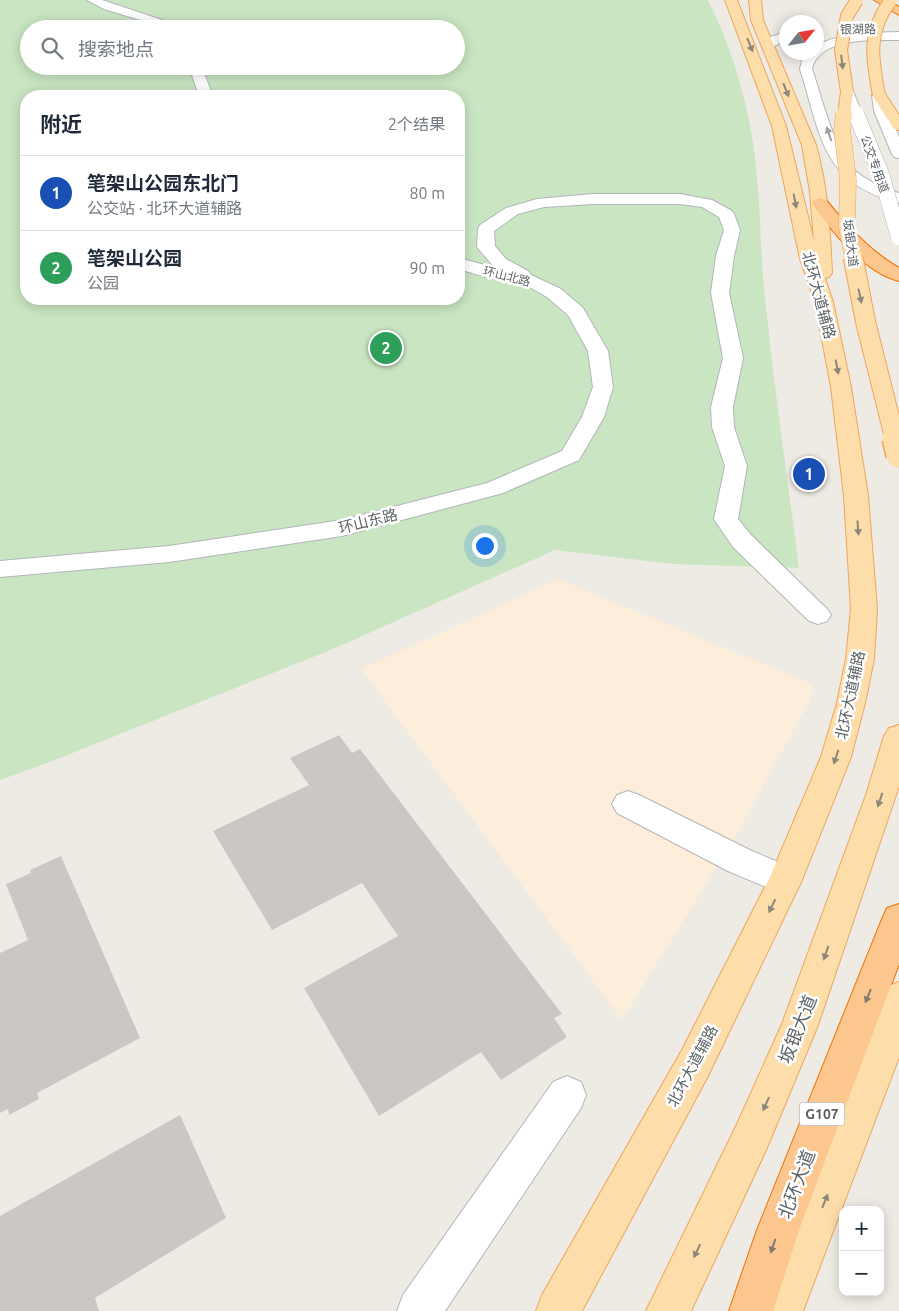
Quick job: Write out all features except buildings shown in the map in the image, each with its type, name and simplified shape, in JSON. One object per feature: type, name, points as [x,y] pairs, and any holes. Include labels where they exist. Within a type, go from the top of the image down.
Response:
[{"type":"highway","points":[[880,0],[899,12]]},
{"type":"highway","points":[[820,203],[848,238],[874,261],[899,276]]},
{"type":"highway","name":"北环大道","points":[[751,1311],[782,1221],[899,919]]},
{"type":"main road","name":"北环大道辅路","points":[[558,1311],[695,1063],[785,880],[836,757],[851,703],[860,659],[864,609],[856,496],[841,387],[824,302],[809,259],[779,126],[753,53],[731,0]]},
{"type":"main road","points":[[756,0],[755,14],[809,145],[815,166],[820,203],[824,302]]},
{"type":"main road","name":"坂银大道","points":[[857,0],[846,16],[842,37],[842,56],[847,92],[842,130],[848,179],[847,227],[866,324],[899,455]]},
{"type":"main road","points":[[891,0],[880,14],[872,45],[879,95],[899,126]]},
{"type":"main road","name":"坂银大道","points":[[668,1311],[752,1136],[800,1026],[882,795],[899,736]]},
{"type":"main road","points":[[781,1311],[873,1079],[899,999]]},
{"type":"street","points":[[93,0],[108,7],[151,20]]},
{"type":"street","name":"银湖路","points":[[832,30],[893,32]]},
{"type":"street","points":[[824,47],[829,44],[893,32]]},
{"type":"street","points":[[768,45],[779,38]]},
{"type":"street","points":[[808,60],[806,69],[838,159],[855,178],[885,194],[899,198]]},
{"type":"street","points":[[198,75],[204,90]]},
{"type":"street","name":"公交专用道","points":[[847,92],[881,174],[899,237]]},
{"type":"street","name":"公交专用道","points":[[879,95],[881,111],[899,154]]},
{"type":"street","points":[[531,281],[500,263],[486,246],[486,229],[512,211],[543,202],[656,197],[706,203],[726,214],[732,230],[725,256],[720,293],[733,358],[722,407],[723,427],[736,466],[726,519],[742,541],[818,616]]},
{"type":"street","name":"环山北路","points":[[465,265],[498,275],[531,281],[554,293],[576,312]]},
{"type":"street","name":"环山东路","points":[[0,569],[168,554],[342,528],[495,488],[571,455],[593,416],[603,387],[598,352],[576,312]]},
{"type":"street","points":[[628,804],[740,861],[785,880]]},
{"type":"street","points":[[430,1307],[567,1095]]},
{"type":"shaded area","points":[[558,579],[810,683],[813,690],[810,700],[734,839],[622,1020],[361,669]]},
{"type":"green space","points":[[0,0],[708,0],[718,21],[741,86],[755,154],[768,322],[799,568],[673,564],[555,550],[333,649],[55,760],[0,780]]},
{"type":"place","name":"笔架山公园","points":[[386,348]]},
{"type":"place","name":"笔架山公园东北门","points":[[809,474]]}]
